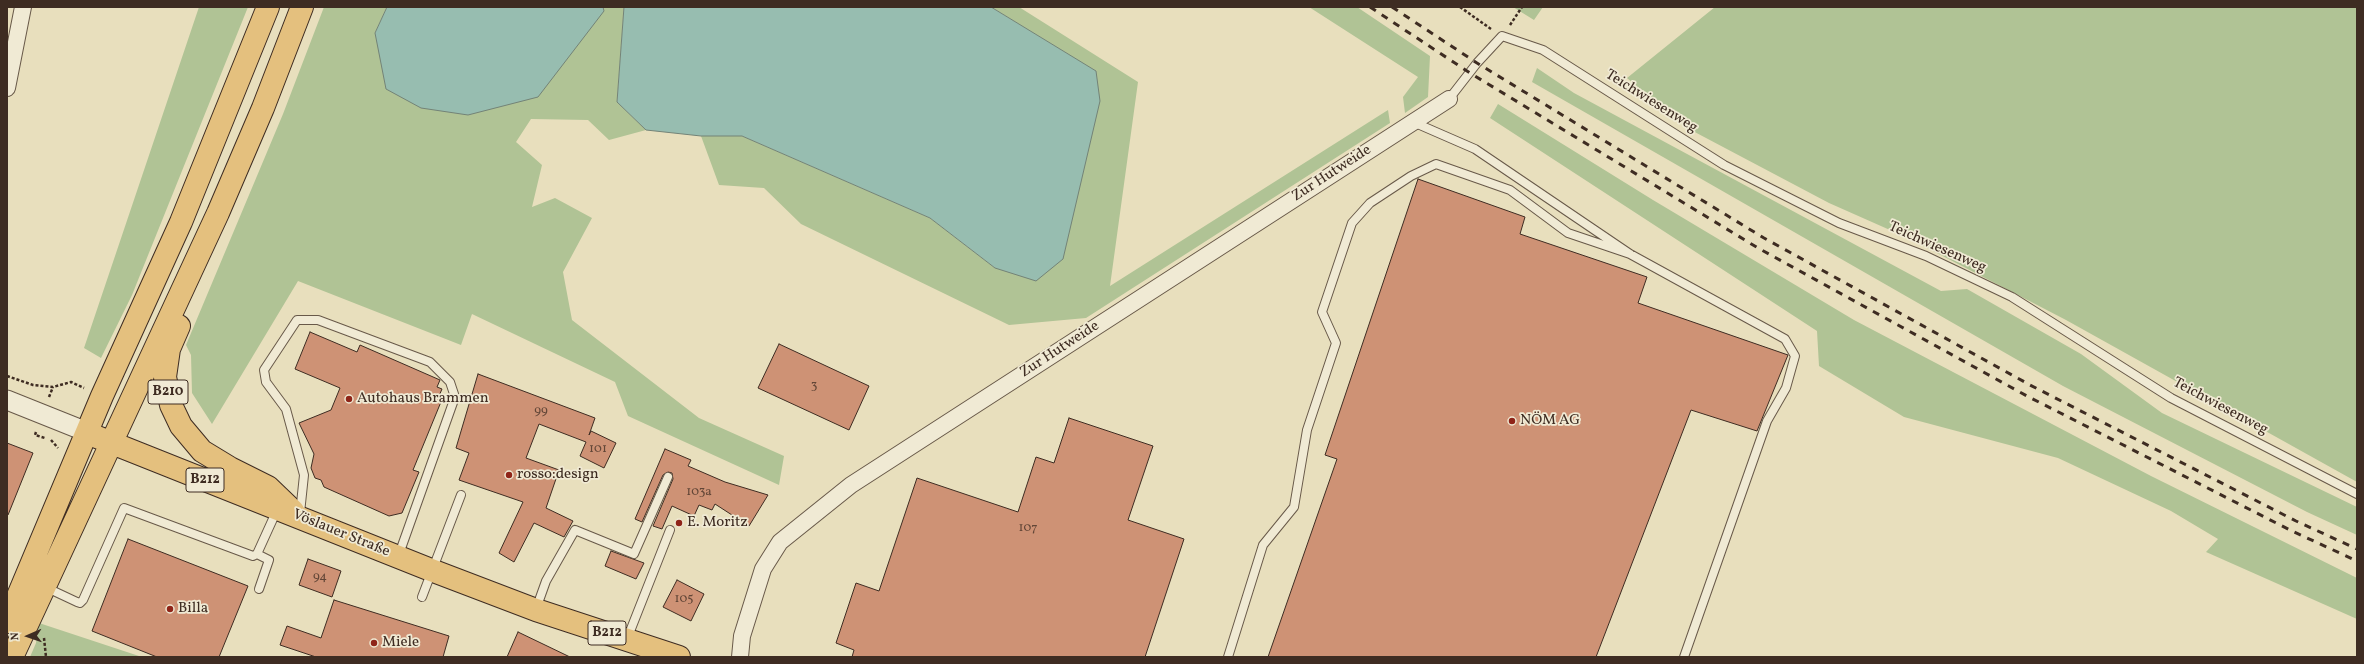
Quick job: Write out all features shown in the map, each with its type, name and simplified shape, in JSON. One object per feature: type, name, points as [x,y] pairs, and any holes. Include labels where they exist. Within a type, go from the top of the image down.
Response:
[{"type":"main road","points":[[7,622],[102,396],[181,222],[268,7]]},
{"type":"main road","name":"B210","points":[[12,657],[218,213],[263,108],[302,7]]},
{"type":"main road","name":"B210","points":[[218,213],[207,256],[169,349],[165,377],[171,405],[181,426],[202,451],[230,468],[268,487],[299,518]]},
{"type":"main road","name":"Vöslauer Straße","points":[[87,432],[299,518],[536,610],[679,657]]},
{"type":"street","points":[[7,88],[23,7]]},
{"type":"street","name":"Zur Hutweide","points":[[740,657],[742,636],[763,569],[780,542],[851,485],[1449,99]]},
{"type":"street","name":"Vöslauer Straße","points":[[7,400],[87,432]]},
{"type":"lane","points":[[1449,99],[1477,63],[1502,36]]},
{"type":"lane","name":"Teichwiesenweg","points":[[1502,36],[1542,50],[1724,165],[1839,223],[1926,256],[2012,297],[2170,398],[2357,494]]},
{"type":"lane","points":[[1413,121],[1475,149],[1630,254],[1785,338],[1795,356],[1786,388],[1768,421],[1684,657]]},
{"type":"lane","points":[[1228,657],[1263,545],[1294,507],[1307,430],[1336,343],[1322,312],[1352,223],[1370,203],[1411,176],[1436,164],[1510,190],[1568,233],[1630,254]]},
{"type":"lane","points":[[299,518],[304,475],[286,409],[266,382],[264,370],[297,320],[318,320],[430,362],[450,382],[455,397],[398,557]]},
{"type":"lane","points":[[536,610],[546,581],[575,530],[634,554],[668,477]]},
{"type":"lane","points":[[422,597],[461,495]]},
{"type":"lane","points":[[44,587],[80,603],[124,508],[253,556],[257,554],[270,560],[259,589]]},
{"type":"lane","points":[[257,554],[277,509]]},
{"type":"lane","points":[[626,640],[670,530]]},
{"type":"path","points":[[1460,7],[1502,36],[1522,7]]},
{"type":"path","points":[[7,376],[32,385],[53,387],[71,382],[102,396]]},
{"type":"green space","points":[[199,7],[248,7],[132,295],[101,358],[84,348]]},
{"type":"green space","points":[[324,7],[387,7],[375,33],[604,11],[603,7],[624,7],[617,102],[646,130],[609,140],[588,120],[531,119],[516,142],[542,165],[532,207],[555,198],[592,218],[563,272],[572,320],[699,418],[784,456],[779,485],[628,416],[615,382],[472,314],[461,345],[298,281],[212,424],[192,393],[191,355],[186,345],[283,114]]},
{"type":"green space","points":[[991,7],[1019,7],[1138,82],[1110,286],[1388,110],[1390,123],[1086,318],[1009,325],[801,224],[764,188],[719,185],[701,136],[742,136],[930,218],[995,268],[1095,71]]},
{"type":"green space","points":[[1309,7],[1357,7],[1430,56],[1428,97],[1405,113],[1403,97],[1418,77]]},
{"type":"green space","points":[[1513,7],[1543,7],[1534,20]]},
{"type":"green space","points":[[1715,7],[2357,7],[2357,482],[2066,320],[1908,238],[1829,203],[1689,129],[1627,78]]},
{"type":"green space","points":[[1537,68],[1574,93],[1941,291],[1967,289],[2081,354],[2162,413],[2357,507],[2357,535],[2307,512],[2063,386],[1532,82]]},
{"type":"green space","points":[[1498,104],[1653,200],[1854,320],[2151,476],[2357,578],[2357,619],[2206,552],[2218,539],[2171,511],[2058,458],[1904,417],[1819,366],[1817,331],[1490,118]]},
{"type":"green space","points":[[39,623],[142,657],[30,657],[36,643]]},
{"type":"water","points":[[387,7],[603,7],[604,11],[538,97],[468,115],[421,108],[386,89],[375,33]]},
{"type":"water","points":[[624,7],[991,7],[1096,71],[1100,101],[1063,259],[1036,281],[995,268],[930,218],[742,136],[701,136],[646,130],[617,102]]},
{"type":"building","name":"NÖM AG","points":[[1418,179],[1525,217],[1520,234],[1647,277],[1638,303],[1788,355],[1757,431],[1691,410],[1596,657],[1268,657],[1337,459],[1325,455]]},
{"type":"building","points":[[310,332],[357,352],[360,345],[440,380],[437,387],[442,389],[439,396],[443,397],[413,470],[419,472],[402,513],[389,516],[324,487],[321,480],[315,478],[311,468],[314,454],[299,423],[331,410],[340,388],[295,369]]},
{"type":"building","points":[[779,344],[869,386],[849,430],[758,388]]},
{"type":"building","points":[[478,374],[595,418],[589,435],[591,431],[616,443],[604,468],[580,456],[586,442],[539,424],[526,458],[559,470],[546,508],[573,521],[564,537],[534,523],[514,562],[499,553],[523,502],[459,480],[469,453],[456,448]]},
{"type":"building","points":[[1069,418],[1153,446],[1128,520],[1184,539],[1145,657],[852,657],[854,650],[836,643],[856,583],[879,591],[917,478],[1018,512],[1036,457],[1054,463]]},
{"type":"building","points":[[7,443],[33,453],[8,515],[7,515]]},
{"type":"building","points":[[665,449],[691,460],[688,466],[725,482],[768,495],[749,526],[715,504],[712,510],[699,505],[694,516],[672,506],[662,529],[653,526],[673,479],[672,473],[668,472],[663,475],[642,522],[635,519]]},
{"type":"building","name":"Billa","points":[[128,539],[248,586],[219,657],[157,657],[92,631]]},
{"type":"building","points":[[611,551],[644,563],[636,579],[605,566]]},
{"type":"building","points":[[308,559],[341,571],[332,597],[299,585]]},
{"type":"building","points":[[677,580],[704,594],[691,621],[663,607]]},
{"type":"building","points":[[334,600],[449,636],[443,657],[316,657],[280,645],[287,626],[321,638]]},
{"type":"building","points":[[518,632],[570,657],[507,657]]},
{"type":"railway","points":[[1370,7],[1470,73],[1758,248],[2027,396],[2292,531],[2357,561]]},
{"type":"railway","points":[[1392,7],[1477,63],[1764,238],[2030,385],[2296,521],[2357,549]]},
{"type":"place","name":"Autohaus Brammen","points":[[349,399]]},
{"type":"place","name":"NÖM AG","points":[[1512,421]]},
{"type":"place","name":"rosso:design","points":[[509,475]]},
{"type":"place","name":"E. Moritz","points":[[679,523]]},
{"type":"place","name":"Billa","points":[[170,609]]},
{"type":"place","name":"Miele","points":[[374,643]]}]
